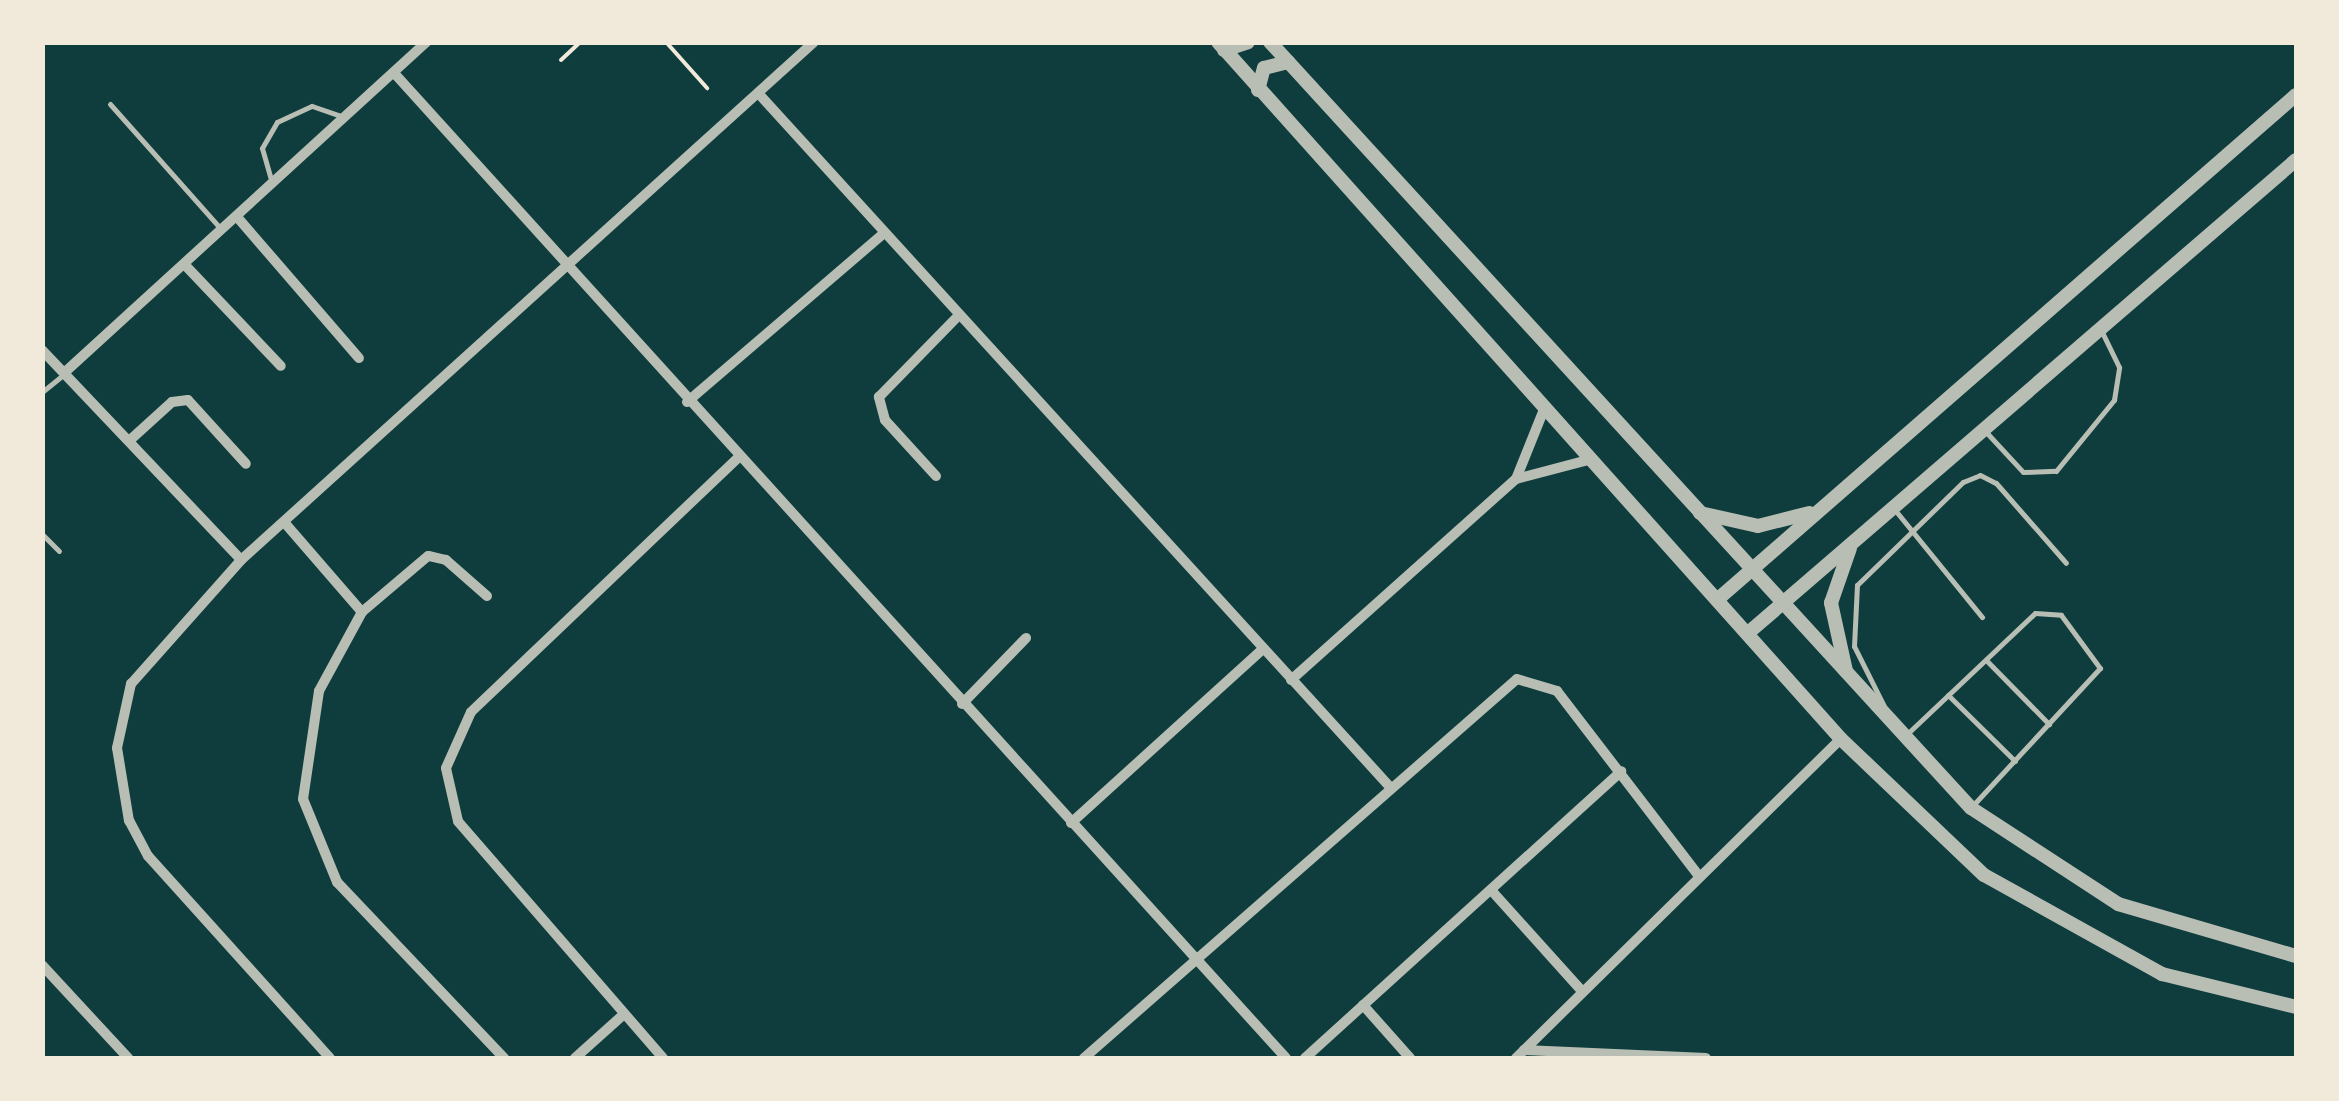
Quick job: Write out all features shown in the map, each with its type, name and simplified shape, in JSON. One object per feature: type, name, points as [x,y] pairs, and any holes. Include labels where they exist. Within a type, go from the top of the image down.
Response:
[{"type":"street","points":[[64,374],[347,120],[426,42]]},
{"type":"street","points":[[330,1058],[148,856],[118,782],[131,684],[242,560],[567,270],[814,42]]},
{"type":"street","points":[[1221,46],[1248,42]]},
{"type":"street","points":[[1270,42],[1780,604],[1971,808],[2118,904],[2296,956]]},
{"type":"street","points":[[1221,46],[1841,738],[2030,907],[2162,974],[2296,1006]]},
{"type":"street","points":[[1258,90],[1264,68],[1288,62]]},
{"type":"street","points":[[395,74],[567,270],[1286,1058]]},
{"type":"street","points":[[759,94],[1390,787]]},
{"type":"street","points":[[1718,599],[2296,95]]},
{"type":"street","points":[[1748,633],[2296,161]]},
{"type":"street","points":[[238,218],[359,358]]},
{"type":"street","points":[[687,402],[884,233]]},
{"type":"street","points":[[185,265],[281,366]]},
{"type":"street","points":[[936,476],[885,420],[880,397],[958,316]]},
{"type":"street","points":[[42,350],[242,560]]},
{"type":"street","points":[[129,442],[172,402],[188,400],[246,464]]},
{"type":"street","points":[[1292,680],[1516,478],[1544,406]]},
{"type":"street","points":[[664,1058],[458,821],[446,768],[471,712],[738,458]]},
{"type":"street","points":[[1516,478],[1592,459]]},
{"type":"street","points":[[1695,510],[1758,526],[1819,510]]},
{"type":"street","points":[[284,522],[362,612]]},
{"type":"street","points":[[1848,677],[1831,604],[1852,543]]},
{"type":"street","points":[[487,596],[428,556],[362,612],[328,666],[304,750],[315,840],[352,902],[504,1058]]},
{"type":"street","points":[[962,704],[1026,638]]},
{"type":"street","points":[[1071,822],[1263,649]]},
{"type":"street","points":[[1084,1058],[1390,787],[1526,677],[1551,685],[1699,876]]},
{"type":"street","points":[[1520,1054],[1841,738]]},
{"type":"street","points":[[1305,1058],[1621,771]]},
{"type":"street","points":[[1492,890],[1582,990]]},
{"type":"street","points":[[42,965],[128,1058]]},
{"type":"street","points":[[1363,1005],[1410,1058]]},
{"type":"street","points":[[575,1058],[624,1014]]},
{"type":"street","points":[[1520,1054],[1706,1058]]},
{"type":"lane","points":[[110,104],[224,232]]},
{"type":"lane","points":[[274,185],[262,158],[277,122],[312,106],[347,120]]},
{"type":"lane","points":[[1984,430],[2023,472],[2056,470],[2114,400],[2118,367],[2101,330]]},
{"type":"lane","points":[[42,392],[64,374]]},
{"type":"lane","points":[[1884,716],[1878,680],[1854,646],[1851,604],[1868,567],[1910,530],[1980,475],[2066,563]]},
{"type":"lane","points":[[1893,508],[1982,618]]},
{"type":"lane","points":[[42,534],[59,552]]},
{"type":"lane","points":[[1904,737],[2036,613],[2062,615],[2100,668],[1971,808]]},
{"type":"lane","points":[[1986,660],[2049,724]]},
{"type":"lane","points":[[1948,694],[2014,761]]},
{"type":"path","points":[[561,60],[580,42]]},
{"type":"path","points":[[666,42],[707,88]]}]
